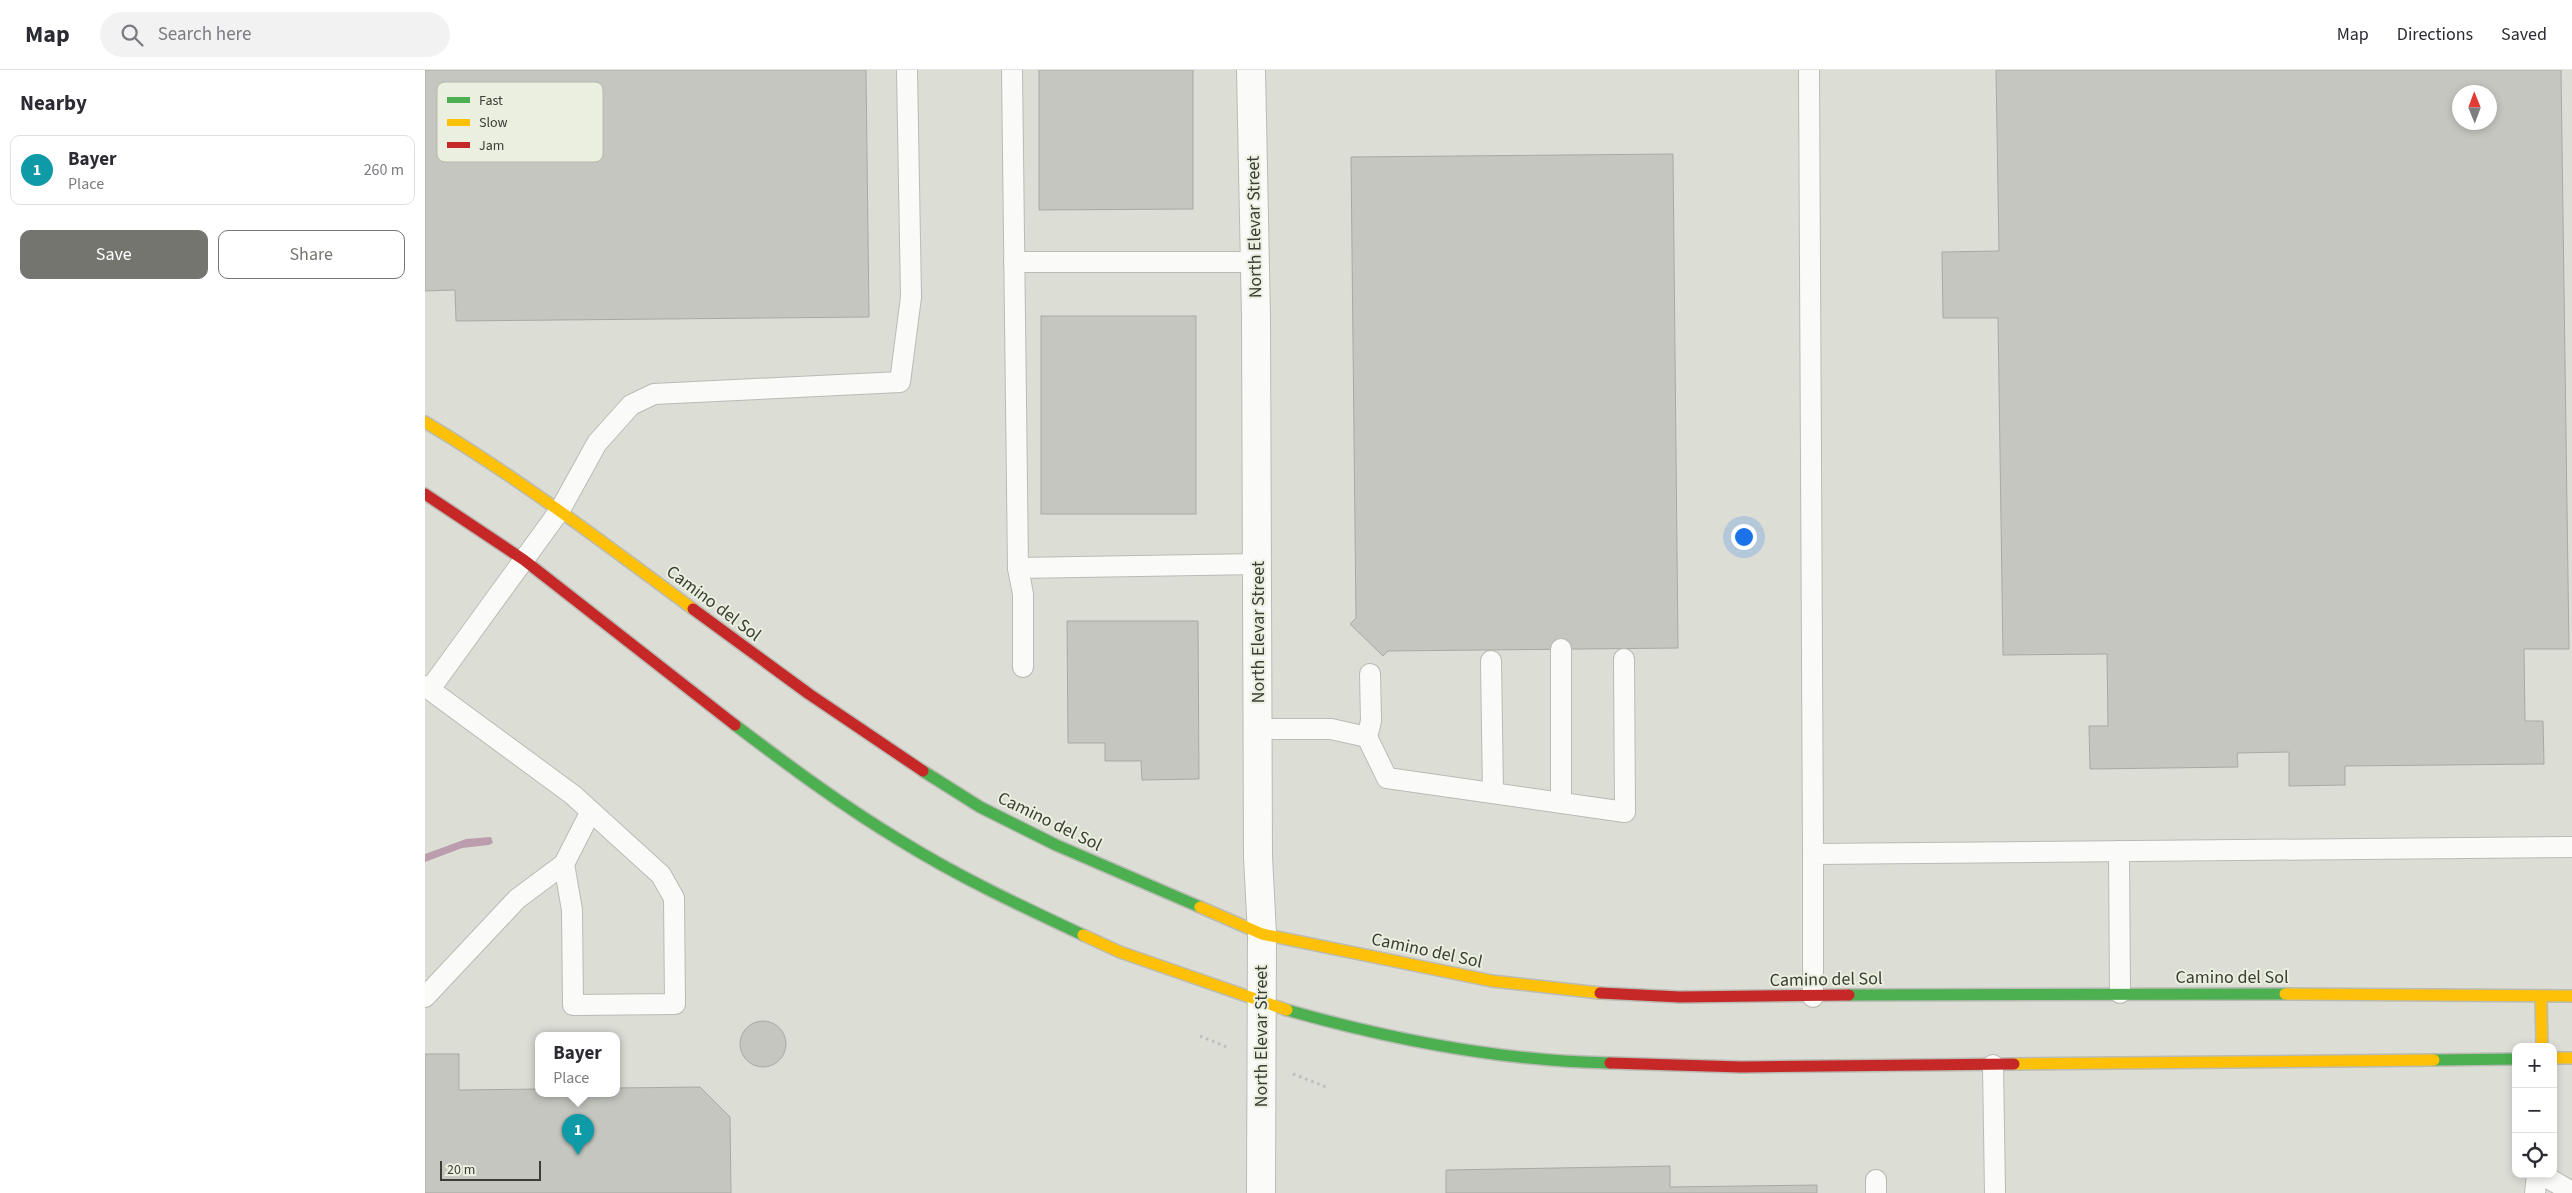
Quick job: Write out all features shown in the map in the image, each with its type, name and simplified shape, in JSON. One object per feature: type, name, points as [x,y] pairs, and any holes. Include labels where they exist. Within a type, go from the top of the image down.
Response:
[{"type":"street","name":"North Elevar Street","points":[[1251,70],[1253,262],[1256,318],[1258,858],[1262,934],[1261,1193]]},
{"type":"street","name":"Camino del Sol","points":[[425,422],[484,457],[560,510],[809,694],[903,759],[980,807],[1065,849],[1262,934],[1492,981],[1585,992],[1681,997],[2120,994],[2572,996]]},
{"type":"street","points":[[425,494],[524,560],[754,740],[879,829],[999,896],[1121,952],[1261,1002],[1330,1022],[1441,1044],[1523,1057],[1585,1062],[1741,1067],[2512,1059]]},
{"type":"street","points":[[2541,997],[2542,1043]]},
{"type":"street","points":[[2557,1058],[2572,1058]]},
{"type":"lane","points":[[564,864],[572,910],[573,1005],[675,1004],[674,898],[661,875],[573,795],[428,688],[560,510],[597,443],[631,405],[654,394],[900,382],[911,297],[907,70]]},
{"type":"lane","points":[[1012,70],[1018,568],[1023,594],[1023,667]]},
{"type":"lane","points":[[1809,70],[1813,997]]},
{"type":"lane","points":[[1014,262],[1253,262]]},
{"type":"lane","points":[[1018,568],[1258,564]]},
{"type":"lane","points":[[1561,649],[1561,802]]},
{"type":"lane","points":[[1370,674],[1371,721],[1367,737],[1387,778],[1625,812],[1624,659]]},
{"type":"lane","points":[[1491,661],[1493,793]]},
{"type":"lane","points":[[1258,729],[1331,729],[1367,737]]},
{"type":"lane","points":[[425,997],[517,898],[564,864],[591,811]]},
{"type":"lane","points":[[1813,854],[2572,847]]},
{"type":"lane","points":[[2119,851],[2120,994]]},
{"type":"lane","points":[[1993,1065],[1995,1193]]},
{"type":"lane","points":[[2535,1193],[2537,1178]]},
{"type":"lane","points":[[2548,1178],[2572,1192]]},
{"type":"shaded area","points":[[491,837],[493,843],[489,845],[462,848],[425,862],[425,854],[466,839]]},
{"type":"building","points":[[425,70],[866,70],[869,317],[456,321],[455,290],[425,291]]},
{"type":"building","points":[[1039,70],[1193,70],[1193,209],[1039,210]]},
{"type":"building","points":[[1996,70],[2561,70],[2569,649],[2524,649],[2525,721],[2543,721],[2544,764],[2345,766],[2345,785],[2289,786],[2289,752],[2237,753],[2238,767],[2090,769],[2089,726],[2108,726],[2107,654],[2003,655],[1998,318],[1943,318],[1942,252],[1999,251]]},
{"type":"building","points":[[1673,154],[1678,648],[1388,651],[1383,656],[1350,624],[1356,618],[1351,157]]},
{"type":"building","points":[[1041,316],[1196,316],[1196,514],[1041,514]]},
{"type":"building","points":[[1067,621],[1198,621],[1199,779],[1142,780],[1141,761],[1105,761],[1105,743],[1068,743]]},
{"type":"building","points":[[758,1021],[768,1021],[782,1031],[786,1044],[782,1057],[776,1063],[768,1067],[758,1067],[744,1057],[740,1049],[740,1039],[750,1025]]},
{"type":"building","points":[[425,1054],[459,1054],[459,1090],[535,1089],[535,1097],[620,1097],[620,1088],[700,1087],[730,1117],[731,1193],[425,1193]]},
{"type":"building","points":[[1670,1166],[1670,1187],[1817,1185],[1817,1193],[1446,1193],[1446,1170]]},
{"type":"traffic: fast","points":[[735,725],[858,814],[901,841],[968,879],[1083,935]]},
{"type":"traffic: fast","points":[[923,771],[980,807],[1056,845],[1200,907]]},
{"type":"traffic: fast","points":[[1849,995],[2285,994]]},
{"type":"traffic: fast","points":[[1287,1010],[1326,1021],[1447,1047],[1529,1058],[1610,1063]]},
{"type":"traffic: fast","points":[[2434,1060],[2512,1059]]},
{"type":"traffic: slow","points":[[425,422],[528,489],[693,609]]},
{"type":"traffic: slow","points":[[1200,907],[1262,934],[1492,981],[1600,993]]},
{"type":"traffic: slow","points":[[1083,935],[1120,952],[1287,1010]]},
{"type":"traffic: slow","points":[[2285,994],[2572,996]]},
{"type":"traffic: slow","points":[[2541,997],[2542,1043]]},
{"type":"traffic: slow","points":[[2557,1058],[2572,1058]]},
{"type":"traffic: slow","points":[[2014,1064],[2434,1060]]},
{"type":"traffic: jam","points":[[425,494],[524,560],[735,725]]},
{"type":"traffic: jam","points":[[693,609],[809,694],[923,771]]},
{"type":"traffic: jam","points":[[1600,993],[1680,997],[1849,995]]},
{"type":"traffic: jam","points":[[1610,1063],[1741,1067],[2014,1064]]},
{"type":"place","name":"Bayer","points":[[578,1155]]}]
